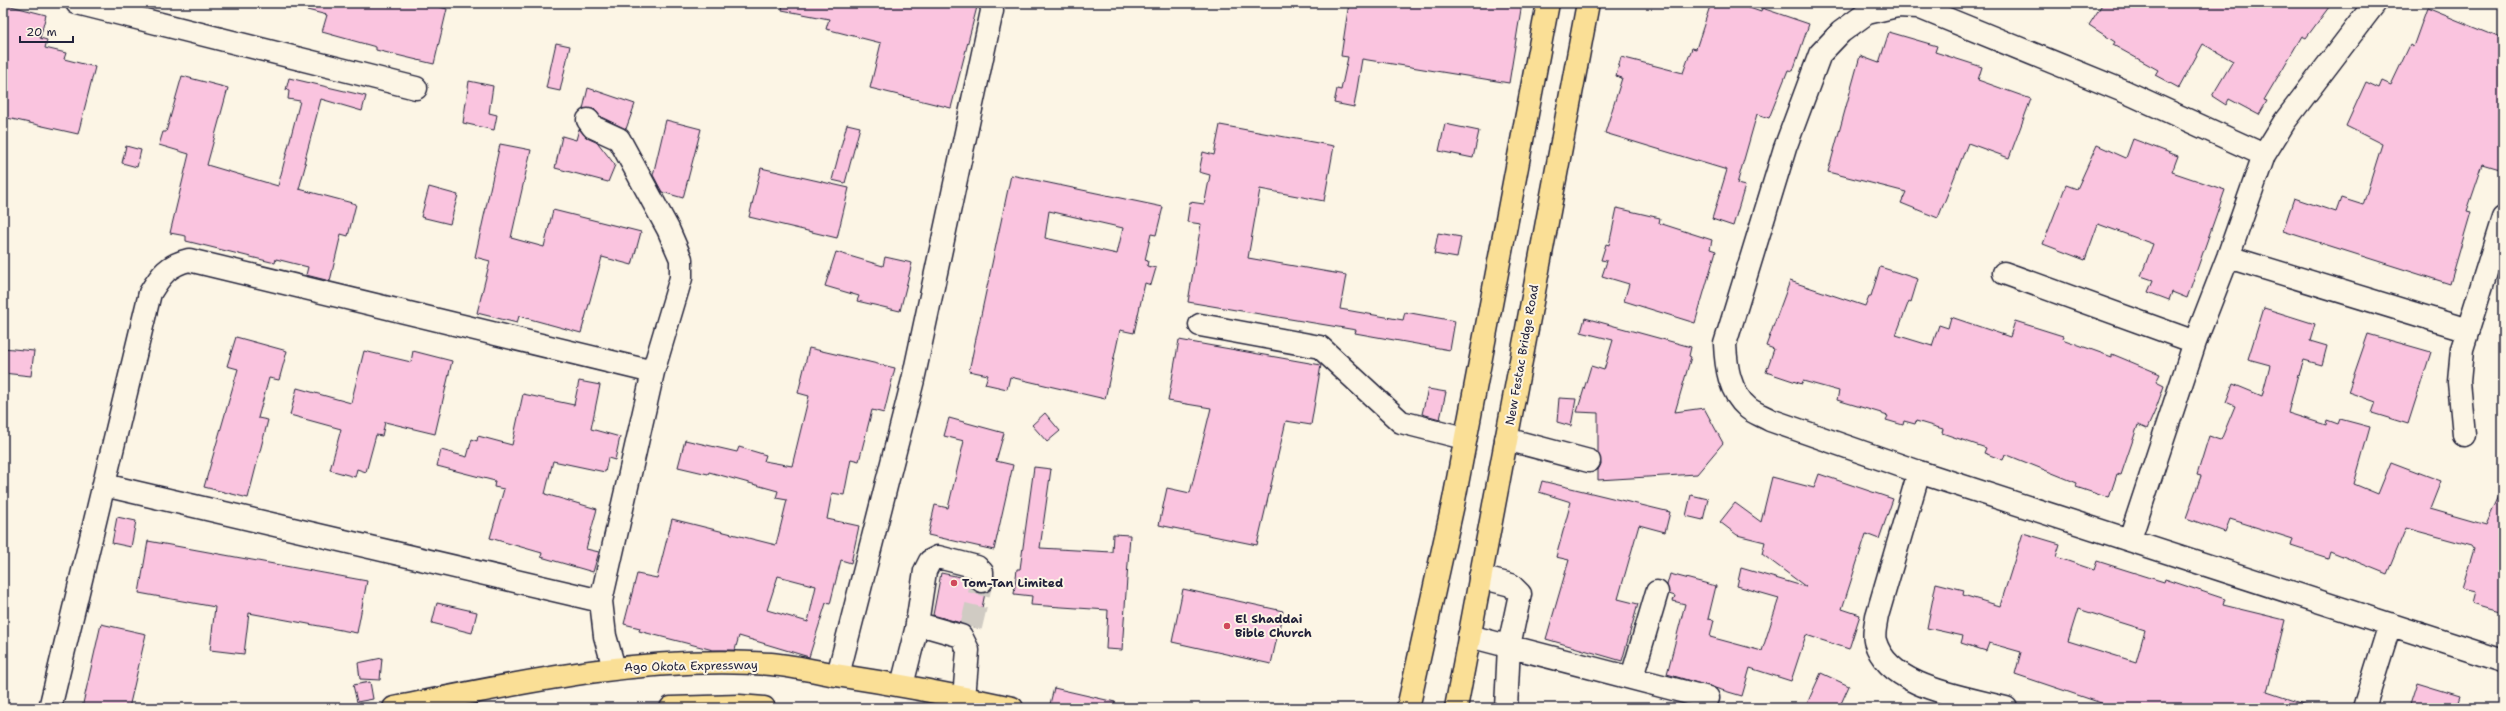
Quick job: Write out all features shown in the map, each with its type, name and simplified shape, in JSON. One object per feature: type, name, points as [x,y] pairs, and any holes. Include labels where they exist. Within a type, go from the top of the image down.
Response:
[{"type":"main road","points":[[1408,708],[1454,500],[1464,438],[1548,3]]},
{"type":"main road","name":"New Festac Bridge Road","points":[[1456,708],[1588,3]]},
{"type":"main road","name":"Ago Okota Expressway","points":[[394,708],[538,679],[614,668],[722,663],[772,664],[902,685],[1012,708]]},
{"type":"main road","points":[[671,708],[739,706],[764,708]]},
{"type":"street","points":[[77,3],[416,88]]},
{"type":"street","points":[[838,675],[913,380],[992,11],[992,3]]},
{"type":"street","points":[[2130,539],[2195,342],[2228,257],[2264,155],[2285,121],[2375,3]]},
{"type":"street","points":[[2264,155],[2126,92],[1918,7],[1897,6],[1867,12],[1841,32],[1820,54],[1785,148],[1725,344],[1726,369],[1735,392],[1748,408],[1770,420],[1919,472],[2130,539],[2503,661]]},
{"type":"street","points":[[588,120],[593,128],[619,139],[668,229],[680,259],[682,278],[653,372],[601,601],[605,636],[614,668]]},
{"type":"street","points":[[2464,436],[2459,382],[2462,349],[2503,218]]},
{"type":"street","points":[[2228,257],[2468,330]]},
{"type":"street","points":[[50,708],[150,293],[166,270],[176,263],[189,260],[653,372]]},
{"type":"street","points":[[2004,273],[2195,342]]},
{"type":"street","points":[[1200,325],[1320,347],[1401,422],[1464,438]]},
{"type":"street","points":[[1506,439],[1589,461]]},
{"type":"street","points":[[1919,472],[1877,616],[1875,640],[1884,659],[1900,674],[1916,683],[2006,708]]},
{"type":"street","points":[[104,485],[601,601]]},
{"type":"street","points":[[902,685],[916,630],[926,570],[930,561],[938,557],[977,567],[982,572],[982,581]]},
{"type":"street","points":[[1480,577],[1511,585],[1520,594],[1509,646],[1506,708]]},
{"type":"street","points":[[1632,677],[1657,592]]},
{"type":"street","points":[[2364,708],[2390,624]]},
{"type":"street","points":[[916,630],[926,626],[961,636],[968,650]]},
{"type":"street","points":[[964,698],[968,650],[972,627]]},
{"type":"street","points":[[1469,636],[1632,677],[1708,698]]},
{"type":"building","points":[[300,3],[426,3],[447,9],[434,64],[376,50],[376,47],[322,32],[327,15],[299,8]]},
{"type":"building","points":[[783,3],[978,3],[951,108],[870,88],[881,43],[826,29],[829,19],[782,10]]},
{"type":"building","points":[[1349,3],[1522,3],[1509,83],[1362,59],[1354,107],[1334,103],[1337,89],[1341,90],[1348,57],[1341,56]]},
{"type":"building","points":[[1711,3],[1735,3],[1761,12],[1762,8],[1809,24],[1793,71],[1788,70],[1769,118],[1757,114],[1737,184],[1745,186],[1733,226],[1712,219],[1727,170],[1605,133],[1622,78],[1616,76],[1621,57],[1683,73],[1692,48],[1696,49]]},
{"type":"building","points":[[2103,3],[2244,3],[2256,9],[2260,3],[2332,3],[2306,38],[2302,36],[2264,100],[2267,101],[2259,115],[2229,99],[2226,105],[2212,96],[2233,61],[2203,44],[2179,88],[2155,75],[2158,70],[2113,45],[2115,42],[2089,25]]},
{"type":"building","points":[[3,4],[46,15],[40,38],[47,40],[45,48],[66,53],[64,59],[95,67],[78,134],[3,117]]},
{"type":"building","points":[[2427,8],[2503,39],[2503,170],[2483,164],[2467,211],[2471,212],[2450,284],[2283,231],[2294,198],[2336,212],[2341,198],[2363,205],[2382,144],[2346,126],[2366,82],[2379,88],[2382,81],[2391,85],[2410,45],[2413,47]]},
{"type":"building","points":[[1889,32],[1937,46],[1935,52],[1982,67],[1978,80],[2031,99],[2009,158],[1968,143],[1938,218],[1901,203],[1906,192],[1828,172],[1860,56],[1879,63]]},
{"type":"building","points":[[556,43],[570,46],[560,91],[546,88]]},
{"type":"building","points":[[182,76],[228,88],[207,165],[278,186],[300,101],[288,99],[289,91],[286,90],[289,78],[366,96],[362,111],[321,99],[304,163],[306,163],[299,189],[356,204],[348,236],[341,234],[330,281],[306,275],[308,267],[276,259],[275,263],[186,241],[186,236],[170,233],[189,154],[159,145],[163,132],[166,132]]},
{"type":"building","points":[[469,81],[493,86],[489,113],[497,115],[494,130],[463,123]]},
{"type":"building","points":[[588,88],[635,104],[626,129],[601,117],[594,109],[583,109]]},
{"type":"building","points":[[666,120],[701,129],[683,198],[662,192],[653,175]]},
{"type":"building","points":[[847,124],[860,127],[845,183],[832,180]]},
{"type":"building","points":[[1445,124],[1479,131],[1473,158],[1439,151]]},
{"type":"building","points":[[1220,125],[1334,146],[1324,201],[1260,189],[1248,258],[1346,275],[1340,309],[1403,320],[1405,312],[1455,321],[1450,350],[1355,333],[1356,330],[1188,302],[1201,224],[1187,222],[1190,202],[1204,204],[1210,175],[1199,172],[1203,152],[1214,155]]},
{"type":"building","points":[[579,129],[587,138],[598,143],[615,165],[608,182],[555,168],[562,136],[576,140]]},
{"type":"building","points":[[2133,139],[2178,156],[2172,172],[2225,190],[2187,298],[2172,292],[2169,300],[2148,292],[2153,280],[2141,276],[2153,244],[2098,224],[2085,260],[2043,244],[2066,185],[2077,189],[2097,145],[2126,158]]},
{"type":"building","points":[[500,144],[531,150],[511,238],[544,247],[553,210],[641,232],[632,265],[602,257],[581,333],[519,316],[517,323],[477,313],[490,261],[475,257]]},
{"type":"building","points":[[126,146],[141,150],[137,167],[122,163]]},
{"type":"building","points":[[761,168],[849,188],[837,238],[749,217]]},
{"type":"building","points":[[1011,175],[1163,207],[1156,235],[1151,234],[1145,260],[1148,261],[1147,266],[1156,268],[1151,285],[1145,283],[1134,333],[1120,330],[1105,399],[1010,377],[1007,389],[985,384],[988,375],[969,371]],"holes":[[[1049,211],[1123,228],[1117,254],[1045,238]]]},
{"type":"building","points":[[429,187],[458,195],[450,224],[421,217]]},
{"type":"building","points":[[1617,208],[1660,218],[1659,223],[1712,240],[1710,249],[1716,251],[1695,323],[1624,301],[1629,284],[1602,276],[1607,261],[1601,260],[1606,244],[1609,245]]},
{"type":"building","points":[[1438,233],[1461,237],[1457,258],[1434,254]]},
{"type":"building","points":[[836,252],[883,266],[885,257],[912,263],[900,311],[857,301],[859,296],[825,286]]},
{"type":"building","points":[[1880,267],[1918,279],[1911,302],[1909,301],[1896,335],[1932,346],[1939,325],[1948,328],[1951,317],[2010,337],[2015,321],[2063,336],[2062,339],[2112,357],[2112,354],[2160,374],[2156,382],[2164,386],[2155,411],[2147,429],[2138,425],[2121,475],[2117,474],[2109,498],[2076,487],[2077,483],[2005,454],[2003,460],[1984,453],[1986,448],[1942,433],[1943,429],[1916,421],[1915,424],[1904,421],[1903,425],[1886,420],[1888,416],[1881,413],[1837,400],[1839,391],[1803,381],[1802,384],[1766,372],[1774,349],[1766,346],[1790,281],[1865,306],[1869,296],[1871,296]]},
{"type":"building","points":[[2264,308],[2315,324],[2310,341],[2327,346],[2322,365],[2304,360],[2299,375],[2298,374],[2288,413],[2326,425],[2327,420],[2338,424],[2340,419],[2370,427],[2354,484],[2378,494],[2391,462],[2441,481],[2430,509],[2486,525],[2503,487],[2503,612],[2472,603],[2475,591],[2462,588],[2474,549],[2472,546],[2406,528],[2387,574],[2330,551],[2328,558],[2291,546],[2293,539],[2230,519],[2225,532],[2186,518],[2201,476],[2197,475],[2209,436],[2221,440],[2235,406],[2226,402],[2233,384],[2262,396],[2270,365],[2248,359]]},
{"type":"building","points":[[1585,318],[1691,347],[1689,356],[1691,357],[1675,412],[1704,408],[1723,443],[1697,474],[1598,480],[1598,470],[1601,464],[1598,452],[1598,413],[1577,412],[1591,366],[1604,370],[1613,340],[1581,332]]},
{"type":"building","points":[[2368,334],[2431,352],[2408,424],[2372,413],[2376,402],[2348,392]]},
{"type":"building","points":[[236,337],[287,351],[279,380],[269,378],[258,418],[268,420],[248,498],[204,487],[238,369],[227,366]]},
{"type":"building","points":[[1179,340],[1321,365],[1311,425],[1286,421],[1257,545],[1159,525],[1167,488],[1190,493],[1211,408],[1168,401]]},
{"type":"building","points":[[3,348],[34,351],[31,376],[3,373]]},
{"type":"building","points":[[809,348],[895,368],[884,413],[872,410],[859,461],[851,459],[844,495],[832,493],[827,519],[859,526],[851,563],[841,560],[830,604],[826,603],[809,657],[739,636],[735,650],[713,650],[639,631],[640,628],[624,624],[637,574],[657,578],[672,519],[776,545],[787,500],[776,498],[778,491],[709,472],[708,474],[678,467],[685,440],[737,452],[739,447],[766,455],[764,461],[792,466],[809,396],[798,393]],"holes":[[[778,576],[816,586],[808,622],[767,610]]]},
{"type":"building","points":[[364,351],[411,362],[413,351],[452,361],[435,434],[385,422],[382,436],[376,435],[366,472],[357,469],[355,477],[330,470],[341,429],[290,415],[297,388],[351,403]]},
{"type":"building","points":[[579,381],[600,385],[591,429],[620,437],[615,460],[608,458],[605,472],[553,461],[545,494],[597,509],[586,549],[599,552],[593,572],[541,557],[542,553],[490,538],[504,489],[494,487],[495,481],[437,466],[441,450],[467,457],[472,439],[477,441],[478,436],[512,445],[523,394],[574,405]]},
{"type":"building","points":[[1428,389],[1446,392],[1440,419],[1422,414]]},
{"type":"building","points":[[1559,398],[1576,399],[1571,426],[1557,422]]},
{"type":"building","points":[[1045,413],[1060,431],[1047,442],[1032,425]]},
{"type":"building","points":[[949,418],[1004,433],[996,461],[1013,465],[994,550],[928,535],[935,505],[948,508],[964,441],[944,436]]},
{"type":"building","points":[[1034,467],[1051,469],[1040,548],[1112,552],[1113,534],[1130,535],[1122,650],[1106,649],[1108,610],[1031,605],[1032,596],[1014,594],[1017,569],[1020,569]]},
{"type":"building","points":[[1819,474],[1893,499],[1879,539],[1866,534],[1842,609],[1860,615],[1849,649],[1806,635],[1791,681],[1750,668],[1742,696],[1667,674],[1685,604],[1673,601],[1675,596],[1669,594],[1667,585],[1670,574],[1716,586],[1708,619],[1714,620],[1710,637],[1762,651],[1779,598],[1737,586],[1741,568],[1806,587],[1762,554],[1765,542],[1737,535],[1720,522],[1735,503],[1761,522],[1772,477],[1814,488]]},
{"type":"building","points":[[1542,481],[1670,512],[1665,532],[1639,525],[1618,599],[1638,604],[1622,661],[1546,639],[1569,560],[1556,557],[1571,502],[1539,492]]},
{"type":"building","points":[[1691,495],[1708,499],[1703,520],[1686,516]]},
{"type":"building","points":[[117,517],[136,521],[131,547],[112,543]]},
{"type":"building","points":[[2023,533],[2060,544],[2056,557],[2094,570],[2097,561],[2164,582],[2165,579],[2225,599],[2223,605],[2285,620],[2267,692],[2306,705],[2306,708],[2116,708],[2015,674],[2021,652],[1989,643],[1986,651],[1961,643],[1963,636],[1927,628],[1936,583],[1964,590],[1963,595],[2000,606]],"holes":[[[2078,609],[2145,630],[2136,662],[2068,641]]]},
{"type":"building","points":[[148,541],[367,581],[357,633],[249,613],[244,654],[210,650],[215,607],[139,593]]},
{"type":"building","points":[[941,573],[970,579],[971,587],[975,592],[985,593],[978,628],[933,615]]},
{"type":"building","name":"El Shaddai Bible Church","points":[[1183,589],[1283,611],[1271,664],[1172,642]]},
{"type":"building","points":[[437,603],[477,612],[472,633],[432,623]]},
{"type":"building","points":[[101,624],[146,634],[129,708],[82,708]]},
{"type":"building","points":[[382,658],[380,680],[360,679],[358,663]]},
{"type":"building","points":[[1821,673],[1849,686],[1839,708],[1805,708]]},
{"type":"building","points":[[370,682],[373,699],[357,702],[353,685]]},
{"type":"building","points":[[2417,683],[2460,696],[2456,708],[2409,708]]},
{"type":"building","points":[[1054,688],[1115,702],[1114,708],[1049,708]]},
{"type":"tunnel","points":[[971,627],[982,581]]},
{"type":"place","name":"Tom-Tan Limited","points":[[954,583]]},
{"type":"place","name":"El Shaddai Bible Church","points":[[1227,626]]}]
